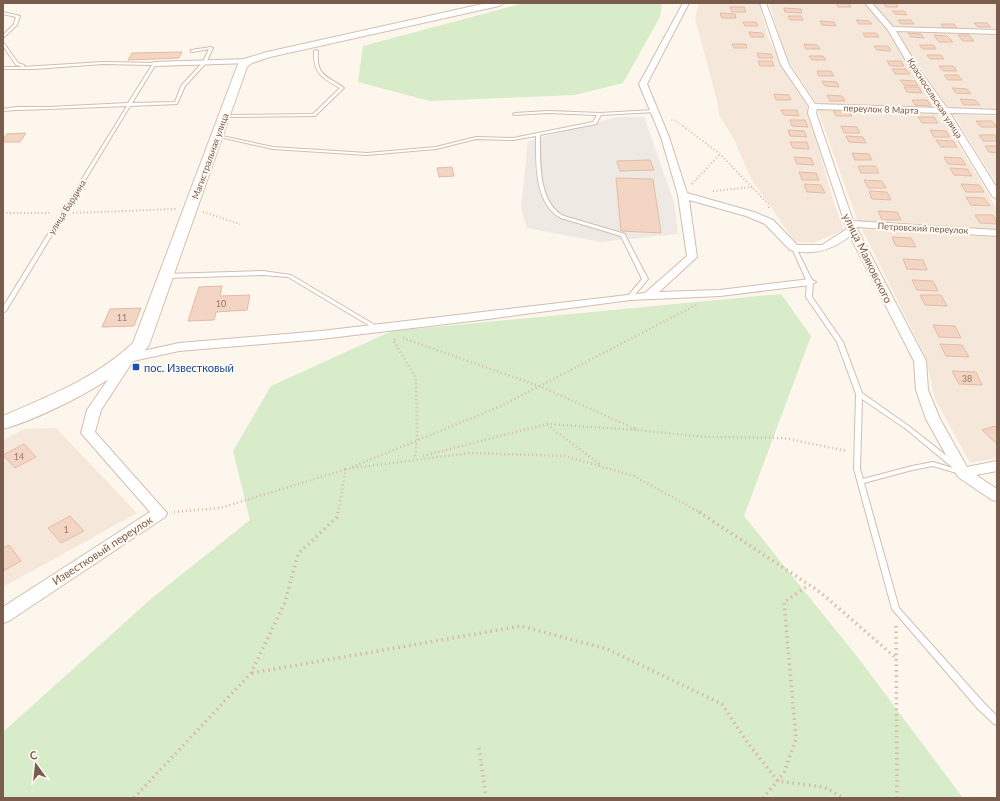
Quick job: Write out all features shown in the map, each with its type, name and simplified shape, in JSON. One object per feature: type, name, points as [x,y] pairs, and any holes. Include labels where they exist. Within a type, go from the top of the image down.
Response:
[{"type":"street","points":[[154,64],[248,61],[267,55],[499,3]]},
{"type":"street","points":[[649,295],[692,257],[683,195],[665,137],[643,84],[650,68],[686,3]]},
{"type":"street","name":"улица Маяковского","points":[[763,3],[774,38],[785,65],[813,106],[812,113],[850,227],[920,361],[922,390],[934,419],[963,473],[997,496]]},
{"type":"street","name":"Красносельская улица","points":[[868,3],[891,29],[915,69],[945,111],[997,196]]},
{"type":"street","points":[[891,29],[997,32]]},
{"type":"street","name":"Магистральная улица","points":[[3,423],[104,375],[129,358],[141,344],[242,66],[248,61]]},
{"type":"street","name":"переулок 8 Марта","points":[[813,106],[997,112]]},
{"type":"street","points":[[683,195],[750,214],[769,222],[794,248],[820,250],[834,244],[850,227]]},
{"type":"street","name":"Петровский переулок","points":[[850,227],[997,233]]},
{"type":"street","points":[[129,358],[179,347],[488,316],[649,295],[720,294],[810,282]]},
{"type":"street","name":"Известковый переулок","points":[[3,616],[160,513],[88,434],[94,410],[129,358]]},
{"type":"street","points":[[963,473],[997,466]]},
{"type":"lane","points":[[3,13],[18,16],[16,24],[3,37]]},
{"type":"lane","points":[[3,44],[17,64],[34,68]]},
{"type":"lane","points":[[3,110],[18,108],[38,109],[131,104],[176,104],[183,86],[205,62],[211,48],[192,51]]},
{"type":"lane","points":[[224,116],[314,115],[342,88],[322,76],[314,63],[316,51]]},
{"type":"lane","points":[[3,68],[34,68],[103,63],[154,64]]},
{"type":"lane","name":"улица Бардина","points":[[3,311],[131,104],[154,64]]},
{"type":"lane","points":[[515,114],[548,112],[600,114],[654,110]]},
{"type":"lane","points":[[217,136],[273,148],[367,154],[436,148],[476,138],[513,139],[595,123],[600,114]]},
{"type":"lane","points":[[538,134],[539,177],[550,205],[559,216],[623,235],[645,279],[630,297]]},
{"type":"lane","points":[[794,248],[810,282],[809,297],[840,342],[859,394],[857,469],[896,609],[981,706],[997,721]]},
{"type":"lane","points":[[166,276],[263,273],[289,276],[377,328]]},
{"type":"lane","points":[[859,394],[908,428],[963,473]]},
{"type":"lane","points":[[860,482],[912,468],[934,464],[963,473]]},
{"type":"path","points":[[675,120],[720,154],[753,187],[769,205],[769,222]]},
{"type":"path","points":[[683,195],[720,154]]},
{"type":"path","points":[[683,195],[753,187]]},
{"type":"path","points":[[3,213],[64,213],[191,208],[240,224]]},
{"type":"path","points":[[160,513],[220,508],[346,469],[501,406],[720,294]]},
{"type":"path","points":[[414,459],[417,441],[416,378],[397,349],[393,340],[399,337],[539,386],[638,430]]},
{"type":"path","points":[[547,424],[603,467]]},
{"type":"path","points":[[414,459],[547,424],[638,430],[705,437],[784,438],[857,453]]},
{"type":"path","points":[[346,469],[414,459],[470,453],[565,456],[634,476],[705,515],[820,592],[896,658]]},
{"type":"path","points":[[134,798],[251,673],[284,602],[298,554],[337,517],[346,469]]},
{"type":"path","points":[[763,798],[784,774],[796,739],[784,602],[809,585]]},
{"type":"path","points":[[896,609],[897,798]]},
{"type":"path","points":[[251,673],[521,626],[607,649],[722,704],[747,742],[778,781],[824,787],[843,798]]},
{"type":"path","points":[[479,748],[486,798]]},
{"type":"shaded area","points":[[699,3],[759,3],[769,40],[807,106],[832,197],[844,230],[813,243],[795,242],[750,177],[734,139],[719,115],[718,105],[695,18]]},
{"type":"shaded area","points":[[769,3],[865,3],[887,29],[939,109],[817,105],[786,57]]},
{"type":"shaded area","points":[[873,3],[997,3],[997,30],[893,28]]},
{"type":"shaded area","points":[[895,31],[997,33],[997,111],[949,109]]},
{"type":"shaded area","points":[[817,108],[940,113],[997,209],[997,230],[858,222]]},
{"type":"shaded area","points":[[953,114],[997,116],[997,184]]},
{"type":"shaded area","points":[[617,117],[644,117],[674,202],[678,234],[600,242],[527,228],[521,208],[528,141]]},
{"type":"shaded area","points":[[862,229],[997,237],[997,458],[970,463],[935,399],[925,356]]},
{"type":"shaded area","points":[[56,428],[137,513],[3,587],[3,440],[24,429]]},
{"type":"green space","points":[[524,3],[662,3],[660,17],[623,83],[575,95],[430,101],[358,82],[363,46]]},
{"type":"green space","points":[[781,294],[811,336],[744,516],[859,659],[963,798],[3,798],[3,732],[152,598],[250,520],[233,451],[271,386],[392,331]]},
{"type":"building","points":[[836,3],[848,3],[851,7],[838,7]]},
{"type":"building","points":[[883,3],[896,3],[898,7],[886,7]]},
{"type":"building","points":[[730,7],[744,7],[746,12],[732,12]]},
{"type":"building","points":[[784,8],[801,9],[802,13],[785,12]]},
{"type":"building","points":[[892,11],[904,11],[907,15],[895,14]]},
{"type":"building","points":[[720,13],[735,14],[736,18],[722,18]]},
{"type":"building","points":[[788,16],[801,16],[803,20],[790,20]]},
{"type":"building","points":[[856,20],[869,21],[872,24],[859,24]]},
{"type":"building","points":[[898,20],[911,20],[914,24],[901,24]]},
{"type":"building","points":[[820,21],[834,22],[836,26],[822,25]]},
{"type":"building","points":[[743,22],[756,22],[758,26],[745,26]]},
{"type":"building","points":[[974,23],[987,23],[991,27],[978,27]]},
{"type":"building","points":[[941,24],[954,24],[957,28],[944,28]]},
{"type":"building","points":[[749,32],[762,33],[764,37],[751,37]]},
{"type":"building","points":[[863,33],[876,33],[879,37],[865,37]]},
{"type":"building","points":[[908,33],[921,34],[924,38],[911,37]]},
{"type":"building","points":[[934,35],[947,36],[953,42],[939,42]]},
{"type":"building","points":[[958,35],[969,35],[974,41],[963,41]]},
{"type":"building","points":[[732,44],[746,44],[747,48],[734,48]]},
{"type":"building","points":[[804,44],[817,45],[820,49],[806,49]]},
{"type":"building","points":[[919,45],[933,45],[936,49],[923,49]]},
{"type":"building","points":[[874,46],[888,46],[891,51],[877,50]]},
{"type":"building","points":[[182,52],[179,58],[128,60],[132,53]]},
{"type":"building","points":[[757,53],[771,54],[773,58],[759,58]]},
{"type":"building","points":[[927,55],[941,55],[944,59],[930,59]]},
{"type":"building","points":[[809,56],[823,56],[826,60],[812,60]]},
{"type":"building","points":[[758,61],[772,61],[774,66],[760,66]]},
{"type":"building","points":[[887,61],[901,61],[904,66],[890,66]]},
{"type":"building","points":[[939,66],[953,66],[957,71],[943,71]]},
{"type":"building","points":[[892,69],[906,69],[910,74],[895,74]]},
{"type":"building","points":[[817,71],[831,71],[834,76],[819,76]]},
{"type":"building","points":[[944,75],[958,75],[962,80],[948,80]]},
{"type":"building","points":[[900,80],[915,81],[918,86],[904,85]]},
{"type":"building","points":[[822,81],[837,82],[839,87],[825,86]]},
{"type":"building","points":[[904,87],[919,87],[922,93],[907,92]]},
{"type":"building","points":[[952,88],[967,89],[971,94],[956,93]]},
{"type":"building","points":[[774,94],[789,95],[791,100],[776,100]]},
{"type":"building","points":[[827,95],[842,96],[845,101],[830,101]]},
{"type":"building","points":[[960,99],[975,100],[980,105],[964,105]]},
{"type":"building","points":[[912,100],[927,100],[931,106],[915,105]]},
{"type":"building","points":[[781,110],[797,110],[799,116],[784,115]]},
{"type":"building","points":[[833,110],[849,111],[852,116],[836,116]]},
{"type":"building","points":[[918,117],[934,117],[938,123],[922,123]]},
{"type":"building","points":[[790,120],[805,120],[808,127],[792,126]]},
{"type":"building","points":[[976,121],[992,121],[997,127],[981,127]]},
{"type":"building","points":[[841,126],[857,127],[860,133],[844,133]]},
{"type":"building","points":[[788,130],[804,131],[807,137],[790,136]]},
{"type":"building","points":[[930,130],[946,131],[950,137],[934,137]]},
{"type":"building","points":[[26,133],[20,142],[3,142],[3,139],[7,134]]},
{"type":"building","points":[[979,135],[995,135],[997,141],[983,141]]},
{"type":"building","points":[[846,136],[863,137],[866,143],[849,142]]},
{"type":"building","points":[[936,140],[953,141],[957,147],[941,147]]},
{"type":"building","points":[[790,142],[807,142],[809,149],[793,148]]},
{"type":"building","points":[[985,146],[997,146],[997,153],[989,152]]},
{"type":"building","points":[[852,153],[869,154],[872,160],[855,160]]},
{"type":"building","points":[[794,157],[811,158],[814,165],[797,164]]},
{"type":"building","points":[[944,157],[961,158],[966,165],[948,164]]},
{"type":"building","points":[[650,160],[654,170],[620,171],[617,161]]},
{"type":"building","points":[[858,166],[875,166],[879,173],[861,173]]},
{"type":"building","points":[[452,167],[454,176],[439,177],[437,168]]},
{"type":"building","points":[[950,168],[967,169],[972,176],[954,175]]},
{"type":"building","points":[[799,172],[816,173],[819,180],[802,180]]},
{"type":"building","points":[[616,178],[653,179],[661,233],[621,231]]},
{"type":"building","points":[[864,180],[882,181],[886,188],[868,188]]},
{"type":"building","points":[[804,184],[821,185],[825,193],[807,192]]},
{"type":"building","points":[[961,184],[979,185],[984,192],[966,192]]},
{"type":"building","points":[[869,191],[887,192],[891,200],[872,199]]},
{"type":"building","points":[[966,197],[984,198],[990,206],[971,205]]},
{"type":"building","points":[[878,211],[897,212],[901,220],[882,220]]},
{"type":"building","points":[[975,215],[993,215],[997,224],[980,223]]},
{"type":"building","points":[[892,237],[911,238],[916,247],[896,246]]},
{"type":"building","points":[[903,259],[923,260],[927,270],[907,269]]},
{"type":"building","points":[[912,280],[933,281],[938,291],[917,290]]},
{"type":"building","points":[[222,286],[220,296],[250,295],[247,310],[216,312],[214,320],[188,321],[199,287]]},
{"type":"building","points":[[920,295],[941,295],[947,306],[925,305]]},
{"type":"building","points":[[141,308],[134,326],[102,327],[110,309]]},
{"type":"building","points":[[933,325],[955,326],[961,338],[939,337]]},
{"type":"building","points":[[940,344],[962,345],[969,357],[946,356]]},
{"type":"building","points":[[952,371],[976,372],[982,385],[959,384]]},
{"type":"building","points":[[995,426],[997,428],[997,444],[982,430]]},
{"type":"building","points":[[24,444],[36,457],[15,468],[3,455]]},
{"type":"building","points":[[70,516],[84,531],[61,543],[48,528]]},
{"type":"building","points":[[9,545],[21,561],[3,571],[3,548]]},
{"type":"place","name":"пос. Известковый","points":[[136,367]]}]
